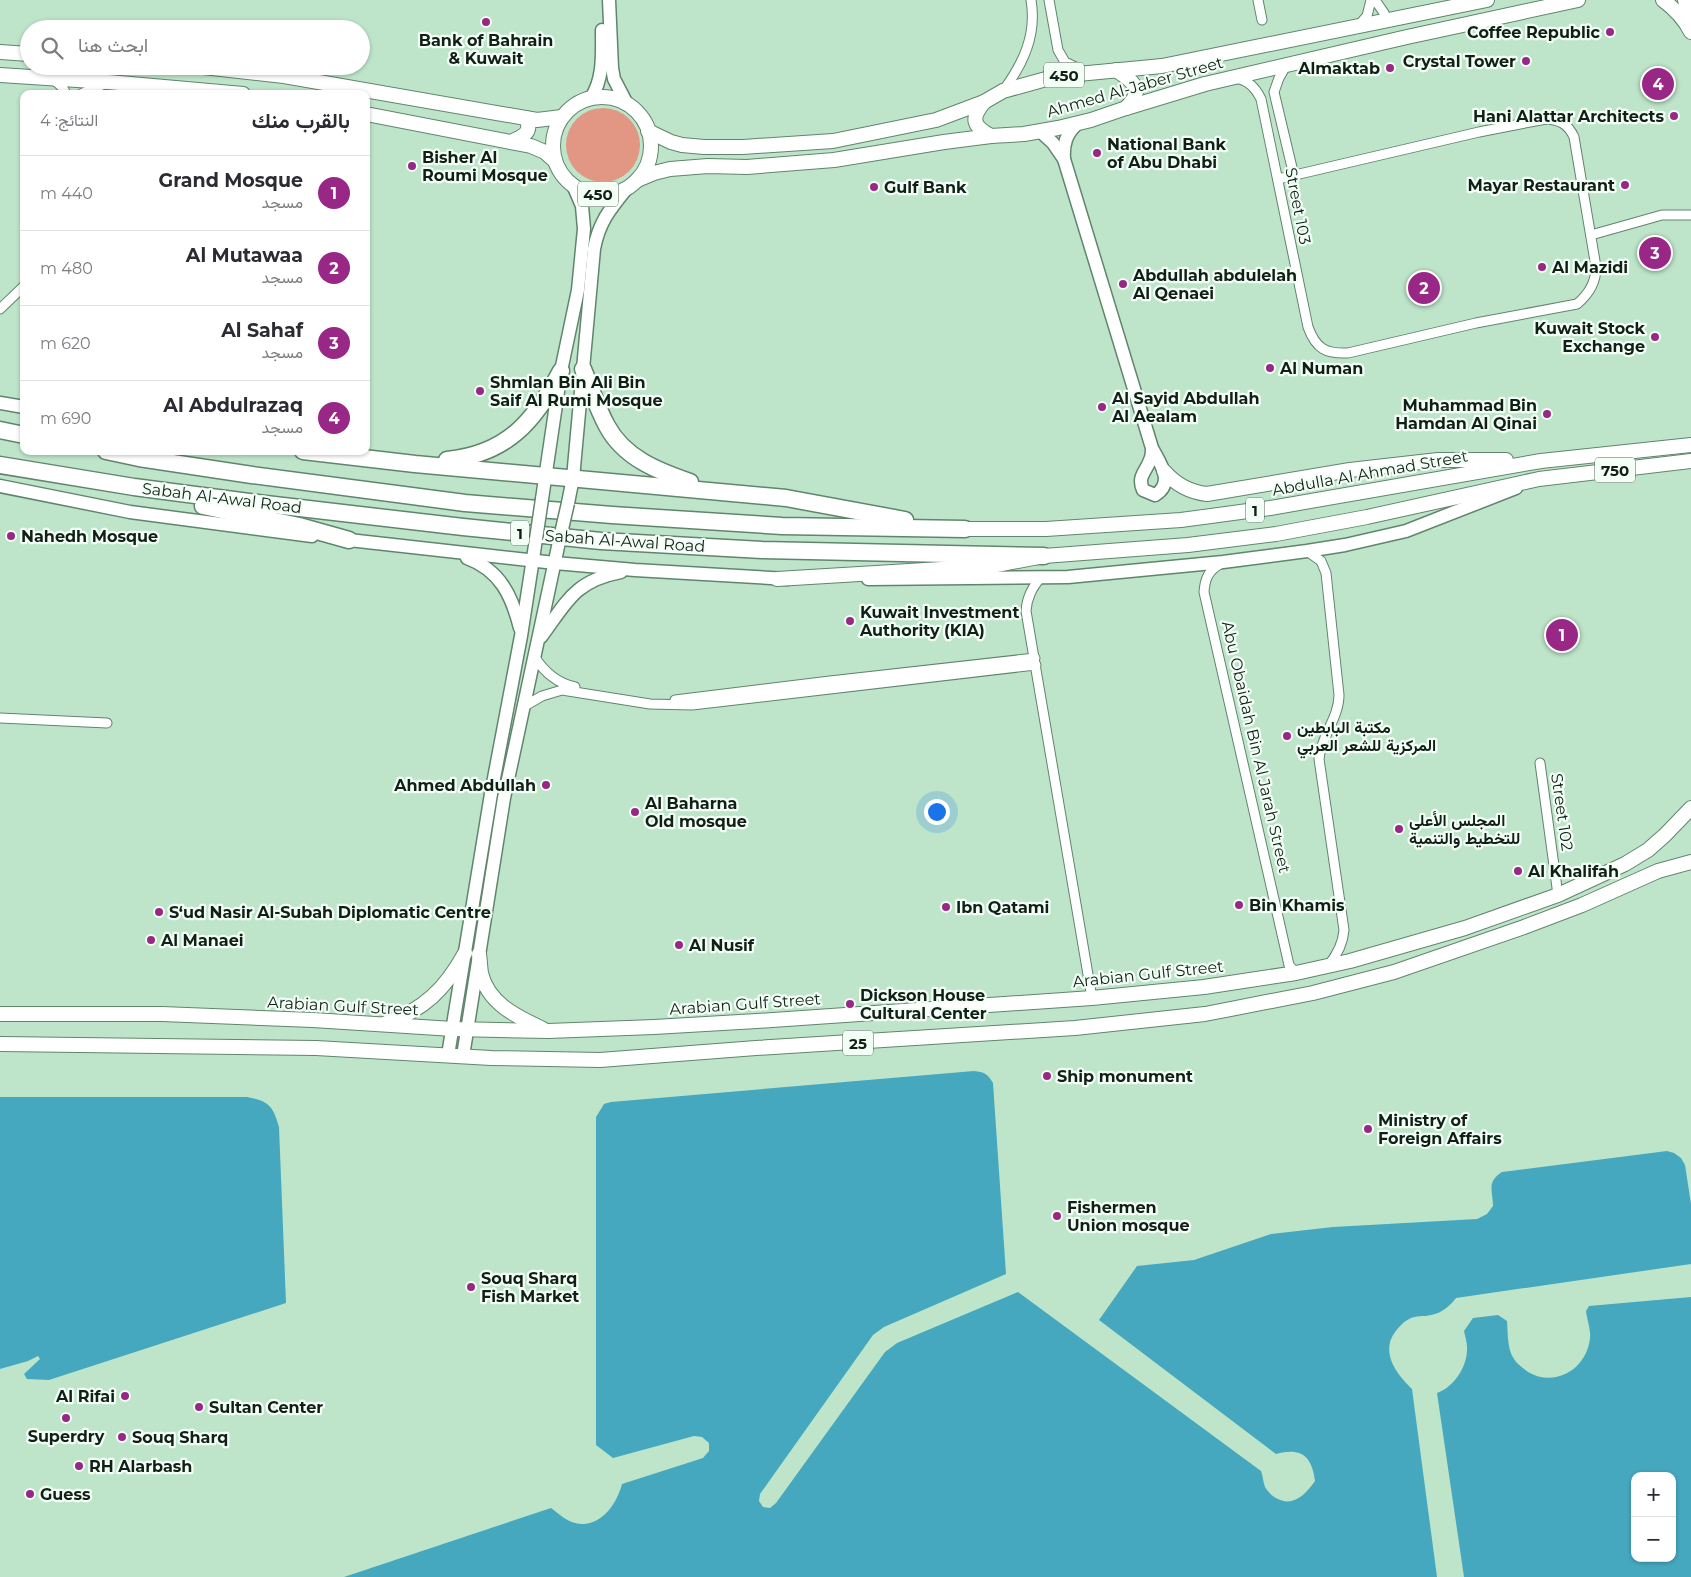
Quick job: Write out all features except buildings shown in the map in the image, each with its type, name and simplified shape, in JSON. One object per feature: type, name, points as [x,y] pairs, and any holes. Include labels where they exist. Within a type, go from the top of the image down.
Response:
[{"type":"highway","points":[[583,369],[607,427],[624,448],[640,461],[658,470],[714,491]]},
{"type":"highway","points":[[415,464],[472,456],[499,444],[517,432],[533,417],[547,397],[561,371]]},
{"type":"highway","name":"Sabah Al-Awal Road","points":[[125,455],[252,475],[465,503],[782,526],[965,528]]},
{"type":"highway","points":[[337,455],[415,464],[786,498],[946,528]]},
{"type":"highway","name":"Sabah Al-Awal Road","points":[[0,465],[134,487],[464,527],[601,541],[762,550],[1044,556]]},
{"type":"highway","points":[[134,487],[174,500],[299,526],[349,540]]},
{"type":"main road","points":[[591,98],[596,90],[601,74],[602,0]]},
{"type":"main road","points":[[609,0],[612,68],[614,78],[627,104]]},
{"type":"main road","name":"Ahmed Al-Jaber Street","points":[[648,131],[671,142],[704,147],[742,148],[832,141],[936,120],[984,102],[1002,92],[1057,76],[1162,66],[1486,0]]},
{"type":"main road","name":"Ahmed Al-Jaber Street","points":[[632,184],[654,173],[670,169],[708,166],[747,167],[834,160],[991,136],[1024,134],[1077,124],[1205,84],[1375,44],[1578,0]]},
{"type":"main road","points":[[1663,0],[1674,8],[1686,22],[1691,32]]},
{"type":"main road","points":[[1685,0],[1691,25]]},
{"type":"main road","points":[[1401,17],[1398,20],[1396,29],[1402,36],[1407,37]]},
{"type":"main road","points":[[1375,44],[1382,36],[1386,20]]},
{"type":"main road","points":[[0,52],[20,53]]},
{"type":"main road","points":[[1116,70],[1134,83],[1136,89],[1136,96],[1126,108]]},
{"type":"main road","points":[[0,75],[198,90]]},
{"type":"main road","points":[[275,75],[365,90]]},
{"type":"main road","points":[[370,91],[537,120],[562,117]]},
{"type":"main road","points":[[555,161],[553,143],[562,117],[575,105],[591,98],[605,97],[627,104],[636,111],[648,131]]},
{"type":"main road","points":[[984,102],[975,115],[975,122],[978,128],[991,136]]},
{"type":"main road","name":"450","points":[[370,115],[531,146],[544,152],[555,161],[559,170],[573,185],[583,191],[605,195],[632,184],[643,172],[650,152],[648,131]]},
{"type":"main road","points":[[511,142],[528,130],[529,125],[526,118]]},
{"type":"main road","points":[[1064,159],[1065,140],[1077,124]]},
{"type":"main road","points":[[1040,131],[1053,143],[1064,159],[1152,448],[1164,471],[1171,479],[1185,489],[1206,494],[1350,470],[1438,460],[1541,461]]},
{"type":"main road","points":[[704,147],[700,153],[700,158],[704,165],[708,166]]},
{"type":"main road","points":[[448,1055],[472,954],[573,478],[594,249],[597,234],[608,212],[632,184]]},
{"type":"main road","points":[[548,1031],[502,1007],[485,985],[472,954],[468,932],[509,694],[522,636],[561,371],[578,290],[584,229],[582,206],[573,185]]},
{"type":"main road","points":[[0,403],[20,406]]},
{"type":"main road","points":[[1670,448],[1691,436]]},
{"type":"main road","name":"Abdulla Al Ahmad Street","points":[[965,528],[1046,529],[1181,520],[1270,508],[1541,461],[1691,445]]},
{"type":"main road","points":[[1152,448],[1150,461],[1141,478],[1140,483],[1143,490],[1155,495],[1160,491],[1166,481],[1164,471]]},
{"type":"main road","name":"750","points":[[1041,577],[1114,573],[1222,562],[1345,545],[1406,531],[1540,479],[1688,463]]},
{"type":"main road","name":"1","points":[[1044,556],[1188,545],[1276,534],[1367,517],[1540,479]]},
{"type":"main road","name":"Sabah Al-Awal Road","points":[[0,486],[130,512],[451,552],[635,570],[777,579],[885,580],[1041,577]]},
{"type":"main road","points":[[451,552],[479,562],[501,581],[515,606],[522,636]]},
{"type":"main road","points":[[777,579],[990,566],[1044,556]]},
{"type":"main road","points":[[536,650],[567,599],[586,583],[607,575],[635,570]]},
{"type":"main road","name":"Arabian Gulf Street","points":[[0,1014],[162,1014],[313,1020],[467,1030],[548,1031],[748,1022],[1092,998],[1204,987],[1327,967],[1465,928],[1558,895],[1624,864],[1648,850],[1666,835],[1691,808]]},
{"type":"main road","name":"25","points":[[0,1044],[316,1048],[463,1056],[600,1060],[1075,1028],[1205,1014],[1313,993],[1394,972],[1582,905],[1658,871],[1691,862]]},
{"type":"main road","points":[[380,1025],[400,1018],[427,1002],[449,981],[472,954]]},
{"type":"main road","points":[[463,1056],[467,1030],[472,954]]},
{"type":"street","points":[[1002,92],[1018,69],[1031,39],[1033,25],[1031,0]]},
{"type":"street","points":[[1049,0],[1058,50],[1065,62],[1086,72]]},
{"type":"street","points":[[1258,0],[1262,20]]},
{"type":"street","points":[[1358,26],[1367,16],[1373,0],[1384,13],[1386,20]]},
{"type":"street","name":"Street 103","points":[[1288,64],[1279,78],[1274,92],[1294,176]]},
{"type":"street","name":"Street 103","points":[[1232,78],[1242,79],[1250,84],[1257,90],[1261,99],[1308,327],[1318,345],[1331,353],[1348,353],[1476,323],[1578,304],[1589,292],[1596,276],[1591,235]]},
{"type":"street","points":[[53,79],[64,90]]},
{"type":"street","points":[[90,90],[108,82]]},
{"type":"street","points":[[1278,179],[1480,132],[1546,119],[1562,122],[1574,137],[1591,235],[1662,214],[1691,215]]},
{"type":"street","points":[[0,309],[20,290]]},
{"type":"street","points":[[1307,550],[1321,560],[1326,573],[1340,695],[1338,709],[1323,742],[1319,759],[1344,930],[1339,950],[1327,967]]},
{"type":"street","name":"Abu Obaidah Bin Al Jarah Street","points":[[1222,562],[1212,568],[1205,583],[1204,592],[1289,965],[1296,973]]},
{"type":"street","points":[[1041,577],[1031,590],[1026,604],[1026,611],[1092,998]]},
{"type":"street","points":[[536,650],[544,670],[569,688],[650,704],[692,705],[1035,662]]},
{"type":"street","points":[[523,707],[542,696],[569,688]]},
{"type":"street","points":[[0,718],[107,724]]},
{"type":"street","name":"Street 102","points":[[1540,763],[1558,895]]},
{"type":"shaded area","points":[[603,108],[617,111],[629,119],[637,131],[640,145],[637,159],[629,171],[617,179],[603,182],[589,179],[577,171],[569,159],[566,145],[569,131],[577,119],[589,111]]},
{"type":"water","points":[[974,1071],[985,1074],[993,1083],[1006,1274],[884,1327],[873,1335],[760,1494],[759,1501],[763,1507],[770,1508],[776,1503],[885,1352],[897,1343],[1018,1292],[1261,1471],[1265,1487],[1269,1492],[1282,1501],[1288,1501],[1303,1495],[1315,1481],[1311,1465],[1304,1456],[1292,1452],[1276,1454],[1099,1320],[1137,1266],[1194,1260],[1271,1234],[1333,1227],[1477,1219],[1487,1214],[1493,1206],[1492,1183],[1502,1172],[1667,1151],[1681,1158],[1685,1165],[1691,1204],[1691,1264],[1456,1298],[1442,1311],[1412,1318],[1397,1330],[1391,1340],[1390,1355],[1396,1370],[1412,1389],[1437,1577],[344,1577],[551,1508],[572,1522],[584,1524],[592,1522],[600,1519],[612,1507],[622,1484],[703,1458],[709,1451],[709,1443],[702,1437],[694,1436],[613,1458],[596,1445],[596,1117],[604,1104]]},
{"type":"water","points":[[0,1097],[247,1097],[265,1102],[272,1109],[279,1127],[286,1303],[49,1380],[27,1379],[24,1374],[40,1359],[38,1356],[0,1369]]},
{"type":"water","points":[[1691,1297],[1691,1577],[1464,1577],[1437,1393],[1449,1386],[1459,1375],[1467,1354],[1464,1331],[1473,1318],[1498,1315],[1507,1321],[1510,1351],[1517,1363],[1528,1372],[1549,1378],[1568,1373],[1583,1359],[1588,1349],[1590,1338],[1586,1311],[1589,1306]]},
{"type":"place","name":"Bank of Bahrain & Kuwait","points":[[486,22]]},
{"type":"place","name":"Coffee Republic","points":[[1610,32]]},
{"type":"place","name":"Crystal Tower","points":[[1526,61]]},
{"type":"place","name":"Almaktab","points":[[1390,68]]},
{"type":"place","name":"Al Abdulrazaq","points":[[1658,84]]},
{"type":"place","name":"Hani Alattar Architects","points":[[1674,116]]},
{"type":"place","name":"National Bank of Abu Dhabi","points":[[1097,153]]},
{"type":"place","name":"Bisher Al Roumi Mosque","points":[[412,166]]},
{"type":"place","name":"Mayar Restaurant","points":[[1625,185]]},
{"type":"place","name":"Gulf Bank","points":[[874,187]]},
{"type":"place","name":"Al Sahaf","points":[[1655,253]]},
{"type":"place","name":"Al Mazidi","points":[[1542,267]]},
{"type":"place","name":"Abdullah abdulelah Al Qenaei","points":[[1123,284]]},
{"type":"place","name":"Al Mutawaa","points":[[1424,288]]},
{"type":"place","name":"Kuwait Stock Exchange","points":[[1655,337]]},
{"type":"place","name":"Al Numan","points":[[1270,368]]},
{"type":"place","name":"Shmlan Bin Ali Bin Saif Al Rumi Mosque","points":[[480,391]]},
{"type":"place","name":"Al Sayid Abdullah Al Aealam","points":[[1102,407]]},
{"type":"place","name":"Muhammad Bin Hamdan Al Qinai","points":[[1547,414]]},
{"type":"place","name":"Nahedh Mosque","points":[[11,536]]},
{"type":"place","name":"Kuwait Investment Authority (KIA)","points":[[850,621]]},
{"type":"place","name":"Grand Mosque","points":[[1562,635]]},
{"type":"place","name":"مكتبة البابطين المركزية للشعر العربي","points":[[1287,736]]},
{"type":"place","name":"Ahmed Abdullah","points":[[546,785]]},
{"type":"place","name":"Al Baharna Old mosque","points":[[635,812]]},
{"type":"place","name":"المجلس الأعلى للتخطيط والتنمية","points":[[1399,829]]},
{"type":"place","name":"Al Khalifah","points":[[1518,871]]},
{"type":"place","name":"Bin Khamis","points":[[1239,905]]},
{"type":"place","name":"Ibn Qatami","points":[[946,907]]},
{"type":"place","name":"S‘ud Nasir Al-Subah Diplomatic Centre","points":[[159,912]]},
{"type":"place","name":"Al Manaei","points":[[151,940]]},
{"type":"place","name":"Al Nusif","points":[[679,945]]},
{"type":"place","name":"Dickson House Cultural Center","points":[[850,1004]]},
{"type":"place","name":"Ship monument","points":[[1047,1076]]},
{"type":"place","name":"Ministry of Foreign Affairs","points":[[1368,1129]]},
{"type":"place","name":"Fishermen Union mosque","points":[[1057,1216]]},
{"type":"place","name":"Souq Sharq Fish Market","points":[[471,1287]]},
{"type":"place","name":"Al Rifai","points":[[125,1396]]},
{"type":"place","name":"Sultan Center","points":[[199,1407]]},
{"type":"place","name":"Superdry","points":[[66,1418]]},
{"type":"place","name":"Souq Sharq","points":[[122,1437]]},
{"type":"place","name":"RH Alarbash","points":[[79,1466]]},
{"type":"place","name":"Guess","points":[[30,1494]]}]
